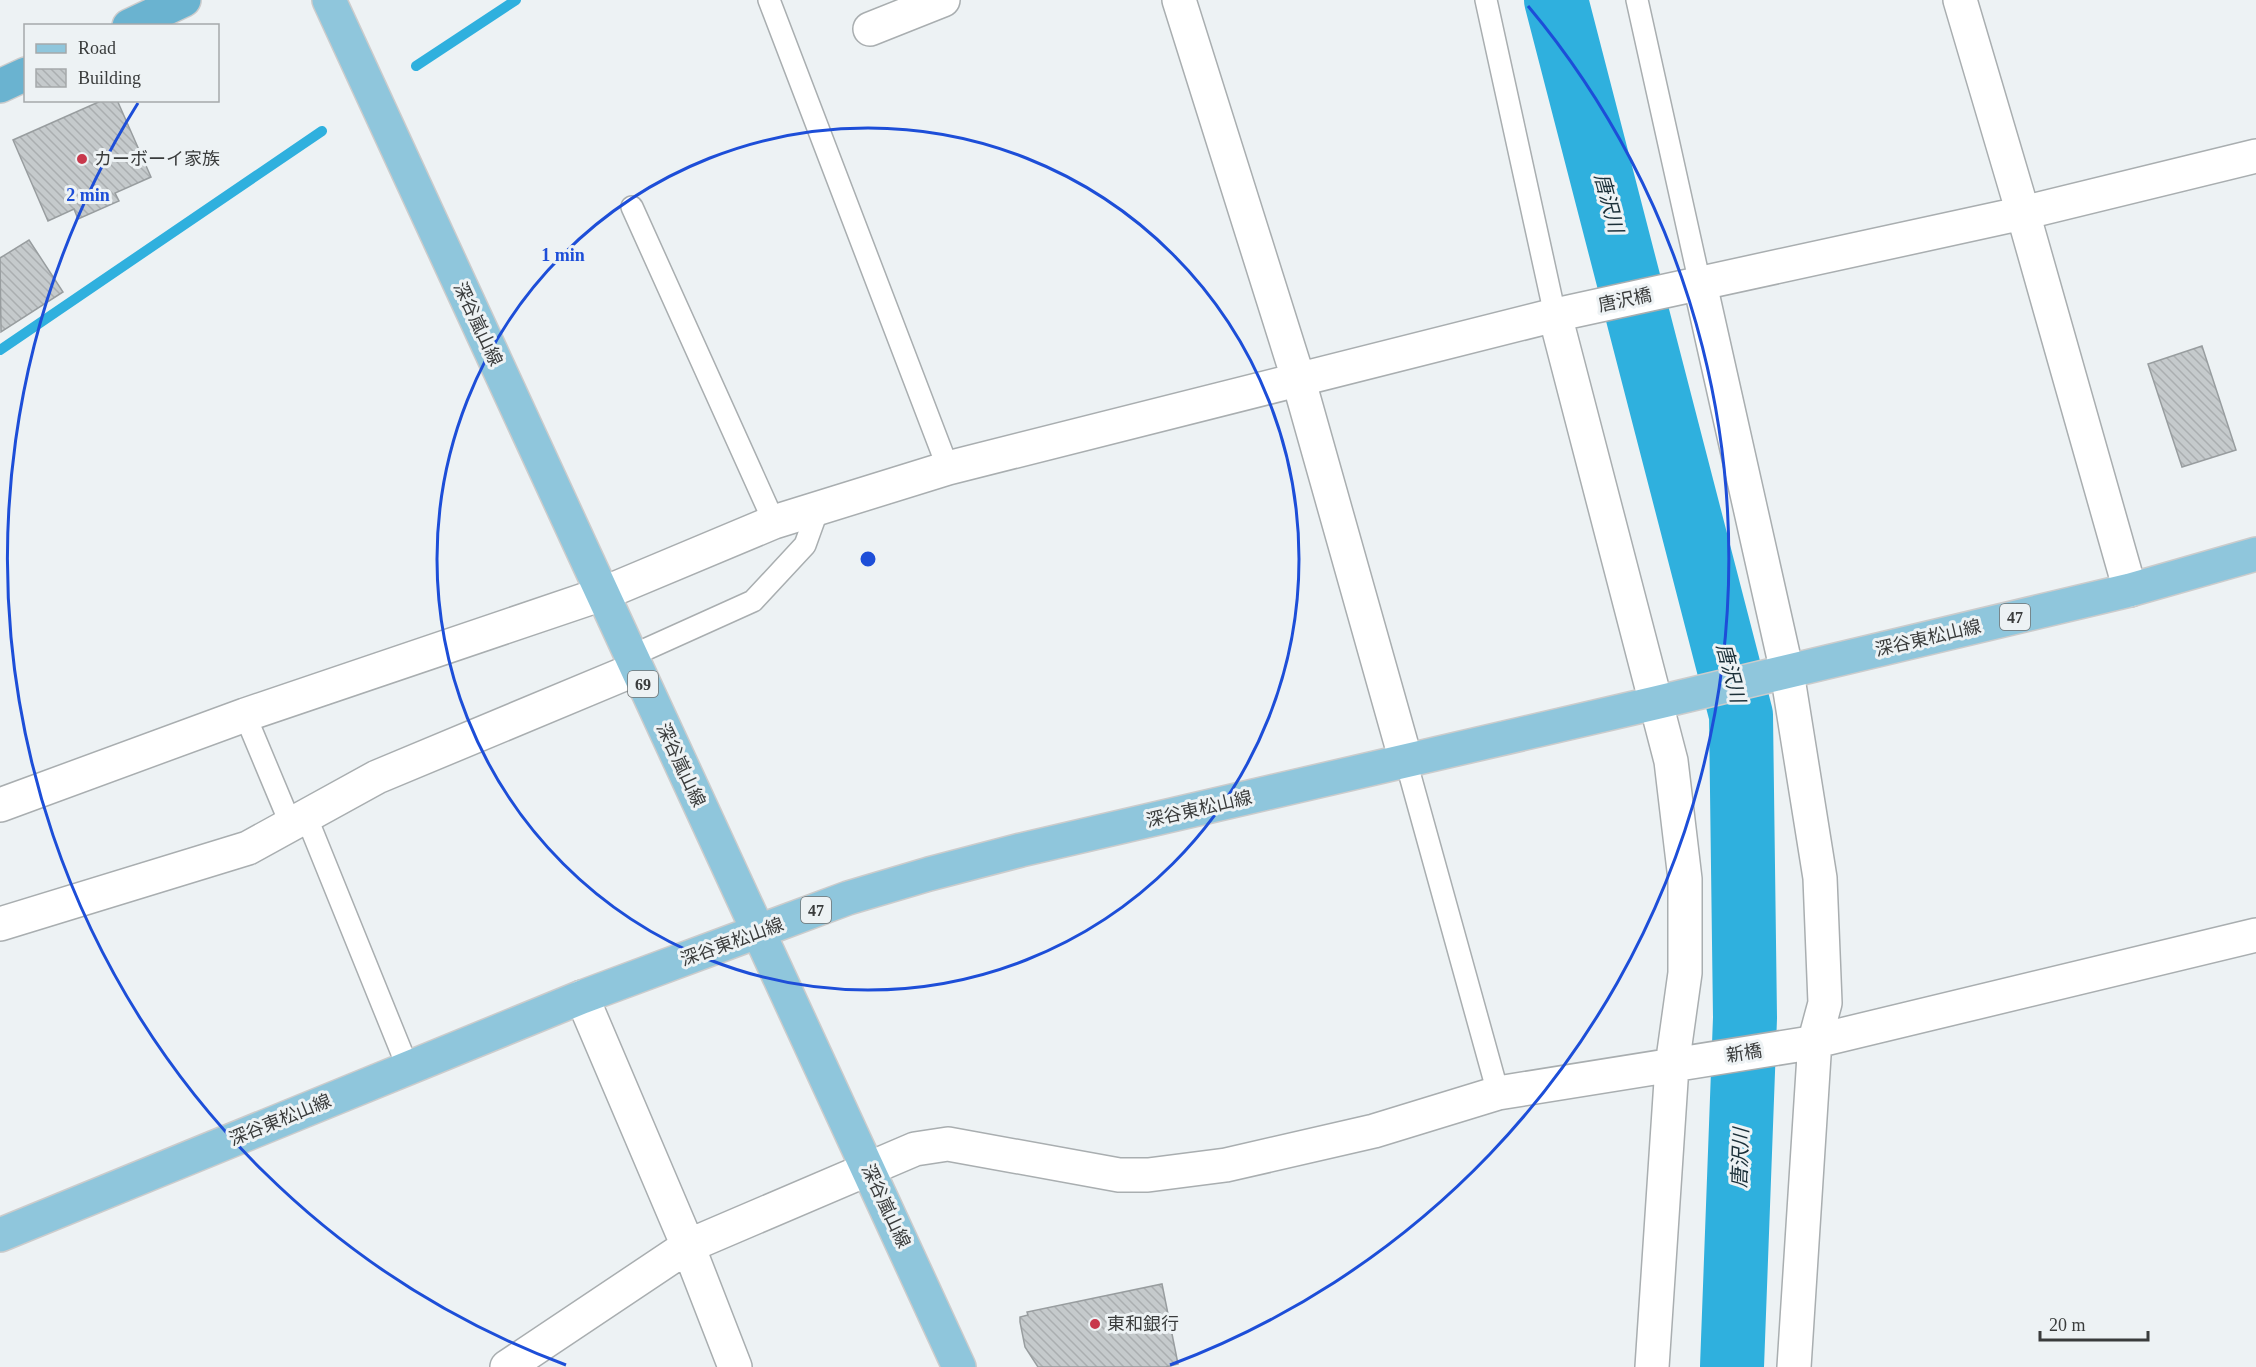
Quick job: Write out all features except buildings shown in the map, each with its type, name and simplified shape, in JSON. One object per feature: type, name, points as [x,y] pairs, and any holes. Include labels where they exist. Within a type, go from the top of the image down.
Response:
[{"type":"highway","points":[[133,24],[184,0]]},
{"type":"highway","points":[[0,86],[24,75]]},
{"type":"main road","name":"深谷嵐山線","points":[[329,0],[959,1367]]},
{"type":"main road","name":"深谷東松山線","points":[[1780,673],[2130,590],[2256,554]]},
{"type":"main road","name":"47","points":[[1662,701],[1780,673]]},
{"type":"main road","name":"深谷東松山線","points":[[0,1234],[582,997],[848,898],[1021,850],[1662,701]]},
{"type":"street","points":[[870,29],[943,0]]},
{"type":"street","points":[[1179,0],[1298,378],[1406,761]]},
{"type":"street","points":[[1960,0],[2130,590]]},
{"type":"street","name":"唐沢橋","points":[[0,805],[245,715],[602,594],[774,522],[948,468],[1561,313],[2023,213],[2256,156]]},
{"type":"street","points":[[1691,286],[1780,673],[1820,878],[1825,1003],[1810,1042],[1794,1367]]},
{"type":"street","points":[[1561,313],[1662,701],[1685,879],[1685,973],[1652,1367]]},
{"type":"street","points":[[0,924],[248,848],[377,777],[633,662]]},
{"type":"street","name":"新橋","points":[[507,1367],[688,1246],[915,1149],[948,1144],[1119,1175],[1174,1172],[1226,1165],[1374,1131],[1498,1093],[1810,1042],[2256,934]]},
{"type":"street","points":[[582,997],[688,1246],[735,1367]]},
{"type":"lane","points":[[769,0],[948,468]]},
{"type":"lane","points":[[1486,0],[1561,313]]},
{"type":"lane","points":[[1637,0],[1691,286]]},
{"type":"lane","points":[[632,207],[774,522]]},
{"type":"lane","points":[[633,662],[753,601],[805,545],[818,509]]},
{"type":"lane","points":[[245,715],[298,821],[408,1068]]},
{"type":"lane","points":[[1406,761],[1498,1093]]},
{"type":"waterway","points":[[416,66],[516,0]]},
{"type":"waterway","name":"唐沢川","points":[[1556,0],[1741,715],[1745,1018],[1732,1367]]},
{"type":"waterway","points":[[0,350],[322,131]]},
{"type":"place","name":"カーボーイ家族","points":[[82,159]]},
{"type":"place","name":"東和銀行","points":[[1095,1324]]}]
